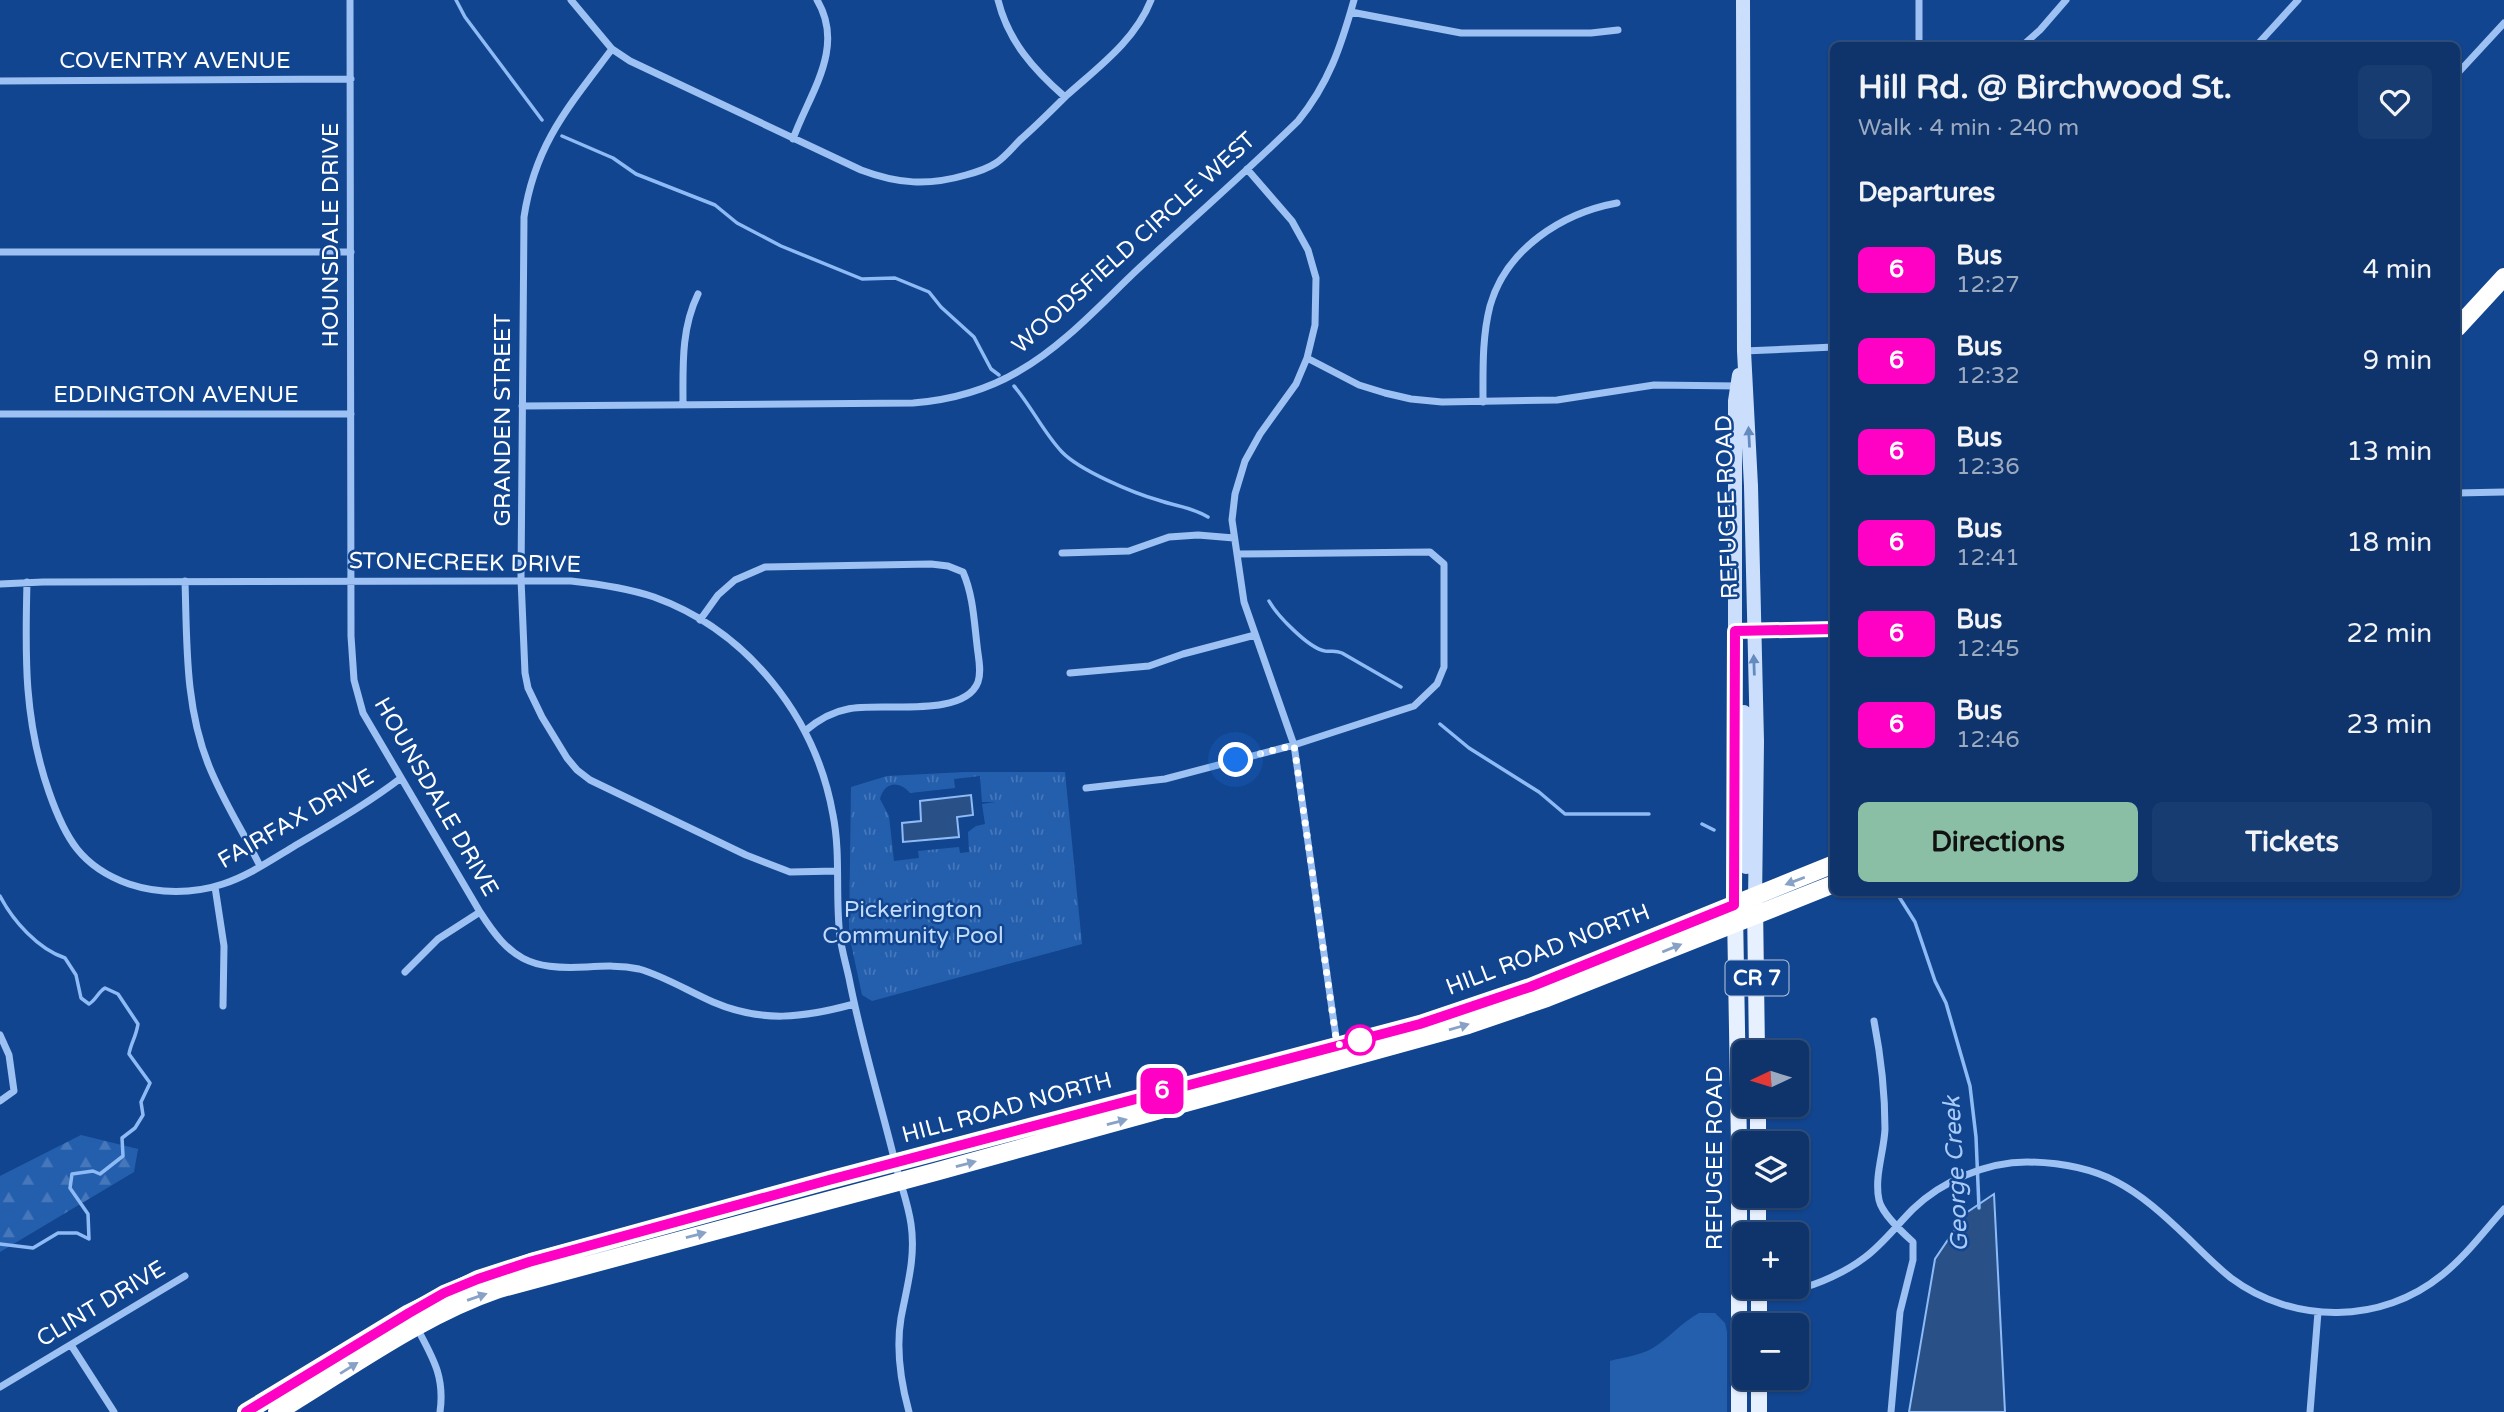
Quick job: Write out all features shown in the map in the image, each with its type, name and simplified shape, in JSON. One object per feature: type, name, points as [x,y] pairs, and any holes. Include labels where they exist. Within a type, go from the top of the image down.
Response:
[{"type":"highway","points":[[2460,325],[2504,277]]},
{"type":"highway","name":"HILL ROAD NORTH","points":[[246,1412],[413,1320],[467,1300],[1468,1024],[1547,998],[1745,909],[1830,866]]},
{"type":"highway","name":"HILL ROAD NORTH","points":[[277,1412],[413,1320],[444,1293],[478,1279],[529,1262],[895,1163],[1338,1049],[1479,1005],[1745,909],[1830,885]]},
{"type":"main road","name":"REFUGEE ROAD","points":[[1739,1412],[1739,1155],[1745,909],[1756,741],[1751,486],[1742,386],[1743,0]]},
{"type":"main road","name":"REFUGEE ROAD","points":[[1742,386],[1735,401],[1735,679],[1744,689],[1745,1040]]},
{"type":"main road","name":"REFUGEE ROAD","points":[[1745,909],[1757,1040]]},
{"type":"main road","points":[[1759,1390],[1759,1412]]},
{"type":"street","name":"HOUNSDALE DRIVE","points":[[350,0],[352,668],[358,699],[371,728],[480,912],[505,945],[528,961],[547,967],[626,967],[649,973],[730,1008],[777,1017],[808,1015],[854,1004]]},
{"type":"street","points":[[571,0],[612,49],[651,73],[876,176],[923,183],[939,182],[984,170],[997,163],[1065,97],[1099,69],[1141,21],[1151,0]]},
{"type":"street","points":[[793,139],[828,52],[826,21],[817,0]]},
{"type":"street","points":[[998,0],[1005,24],[1020,51],[1041,76],[1065,97]]},
{"type":"street","name":"WOODSFIELD CIRCLE WEST","points":[[522,406],[913,403],[944,400],[1019,372],[1045,354],[1298,121],[1311,105],[1334,64],[1354,0]]},
{"type":"street","points":[[1919,0],[1919,42]]},
{"type":"street","points":[[2026,42],[2066,0]]},
{"type":"street","points":[[2260,42],[2298,0]]},
{"type":"street","points":[[1351,12],[1461,33],[1591,33],[1618,30]]},
{"type":"street","points":[[2460,71],[2504,23]]},
{"type":"street","name":"GRANDEN STREET","points":[[612,49],[554,128],[534,171],[524,217],[521,579],[523,657],[528,688],[542,717],[577,770],[603,788],[790,872],[837,871]]},
{"type":"street","name":"COVENTRY AVENUE","points":[[0,81],[351,79]]},
{"type":"street","points":[[1247,169],[1292,221],[1305,243],[1316,278],[1317,307],[1307,358],[1296,384],[1260,434],[1245,461],[1233,506],[1234,538],[1244,602],[1294,745],[1338,1049]]},
{"type":"street","points":[[1483,402],[1484,352],[1490,306],[1500,282],[1512,264],[1529,245],[1564,220],[1590,209],[1616,203]]},
{"type":"street","points":[[0,253],[351,252]]},
{"type":"street","points":[[683,404],[685,332],[698,294]]},
{"type":"street","points":[[1744,351],[1830,347]]},
{"type":"street","points":[[1307,358],[1359,384],[1385,393],[1442,402],[1557,400],[1654,385],[1742,386]]},
{"type":"street","name":"EDDINGTON AVENUE","points":[[0,414],[351,415]]},
{"type":"street","points":[[2460,494],[2504,492]]},
{"type":"street","points":[[1062,553],[1129,551],[1170,537],[1198,535],[1234,538]]},
{"type":"street","points":[[1086,788],[1165,779],[1294,745],[1414,706],[1437,684],[1444,667],[1444,564],[1430,552],[1237,554]]},
{"type":"street","points":[[700,620],[729,585],[752,571],[765,567],[931,564],[948,566],[963,572],[969,586],[980,665],[978,683],[969,693],[957,702],[941,705],[848,709],[819,720],[805,731]]},
{"type":"street","name":"STONECREEK DRIVE","points":[[0,584],[521,579],[571,581],[655,598],[700,620],[745,653],[767,676],[805,731],[818,757],[828,787],[834,819],[840,936],[854,1004],[911,1224],[912,1268],[901,1321],[900,1354],[902,1388],[909,1412]]},
{"type":"street","points":[[185,581],[189,690],[198,737],[222,795],[260,866]]},
{"type":"street","name":"FAIRFAX DRIVE","points":[[27,582],[26,676],[32,736],[52,802],[70,840],[90,863],[110,876],[132,885],[177,892],[215,887],[260,866],[370,801],[401,778]]},
{"type":"street","points":[[1070,673],[1149,666],[1255,635]]},
{"type":"street","points":[[215,887],[224,946],[223,1006]]},
{"type":"street","points":[[405,972],[438,939],[480,912]]},
{"type":"street","points":[[1874,1021],[1882,1066],[1885,1132],[1879,1174],[1879,1201],[1896,1227],[1913,1242],[1913,1260],[1900,1312],[1891,1412]]},
{"type":"street","points":[[0,1035],[9,1055],[14,1091],[0,1101]]},
{"type":"street","points":[[1809,1285],[1864,1258],[1915,1207],[1942,1186],[1984,1168],[2024,1162],[2067,1163],[2101,1173],[2160,1211],[2213,1262],[2244,1287],[2276,1302],[2318,1312],[2381,1307],[2413,1294],[2429,1285],[2456,1262],[2504,1209]]},
{"type":"street","name":"CLINT DRIVE","points":[[0,1387],[185,1276]]},
{"type":"street","points":[[2310,1412],[2318,1312]]},
{"type":"street","points":[[413,1320],[439,1370],[442,1400],[440,1412]]},
{"type":"street","points":[[71,1345],[114,1412]]},
{"type":"green space","name":"Pickerington Community Pool","points":[[965,772],[1065,772],[1082,944],[872,1001],[862,995],[849,934],[851,787],[887,776]],"holes":[[[980,776],[982,802],[996,802],[982,804],[985,824],[968,832],[969,852],[960,853],[959,847],[918,851],[919,858],[894,861],[889,816],[880,799],[888,786],[901,786],[910,793],[955,788],[954,779]]]},
{"type":"green space","points":[[81,1135],[138,1149],[134,1172],[0,1252],[0,1176]]},
{"type":"green space","points":[[1699,1313],[1715,1313],[1725,1323],[1727,1412],[1610,1412],[1610,1361],[1653,1348]]},
{"type":"shaded area","points":[[971,795],[973,815],[957,817],[959,837],[903,842],[902,823],[921,821],[920,801]]},
{"type":"shaded area","points":[[1994,1194],[2005,1412],[1909,1412],[1935,1259],[1966,1213]]},
{"type":"waterway","name":"George Creek","points":[[456,0],[465,17],[542,120]]},
{"type":"waterway","points":[[562,136],[613,158],[636,174],[715,205],[737,223],[781,246],[862,279],[895,278],[929,292],[941,307],[974,337],[991,369],[999,375]]},
{"type":"waterway","name":"George Creek","points":[[1014,386],[1049,436],[1070,459],[1093,473],[1147,497],[1208,517]]},
{"type":"waterway","name":"George Creek","points":[[1269,601],[1286,622],[1310,644],[1325,651],[1342,653],[1401,687]]},
{"type":"waterway","name":"George Creek","points":[[1440,724],[1469,748],[1539,792],[1565,814],[1649,814]]},
{"type":"waterway","name":"George Creek","points":[[1702,824],[1714,830]]},
{"type":"waterway","points":[[0,896],[27,933],[45,948],[65,958],[76,975],[81,998],[89,1004],[105,988],[118,994],[138,1024],[129,1054],[150,1083],[141,1102],[143,1115],[135,1128],[122,1138],[123,1156],[100,1174],[93,1171],[72,1174],[70,1188],[88,1214],[89,1239],[77,1233],[58,1233],[33,1248],[0,1244]]},
{"type":"waterway","name":"George Creek","points":[[1899,896],[1915,922],[1935,981],[1946,1003],[1970,1086],[1976,1137],[1979,1208]]},
{"type":"bus line","name":"6","points":[[246,1412],[409,1313],[444,1293],[478,1279],[529,1262],[829,1180],[1420,1024],[1530,987],[1734,905],[1735,631],[1830,629]]},
{"type":"route","points":[[1236,760],[1294,745],[1337,1045],[1360,1040]]}]
